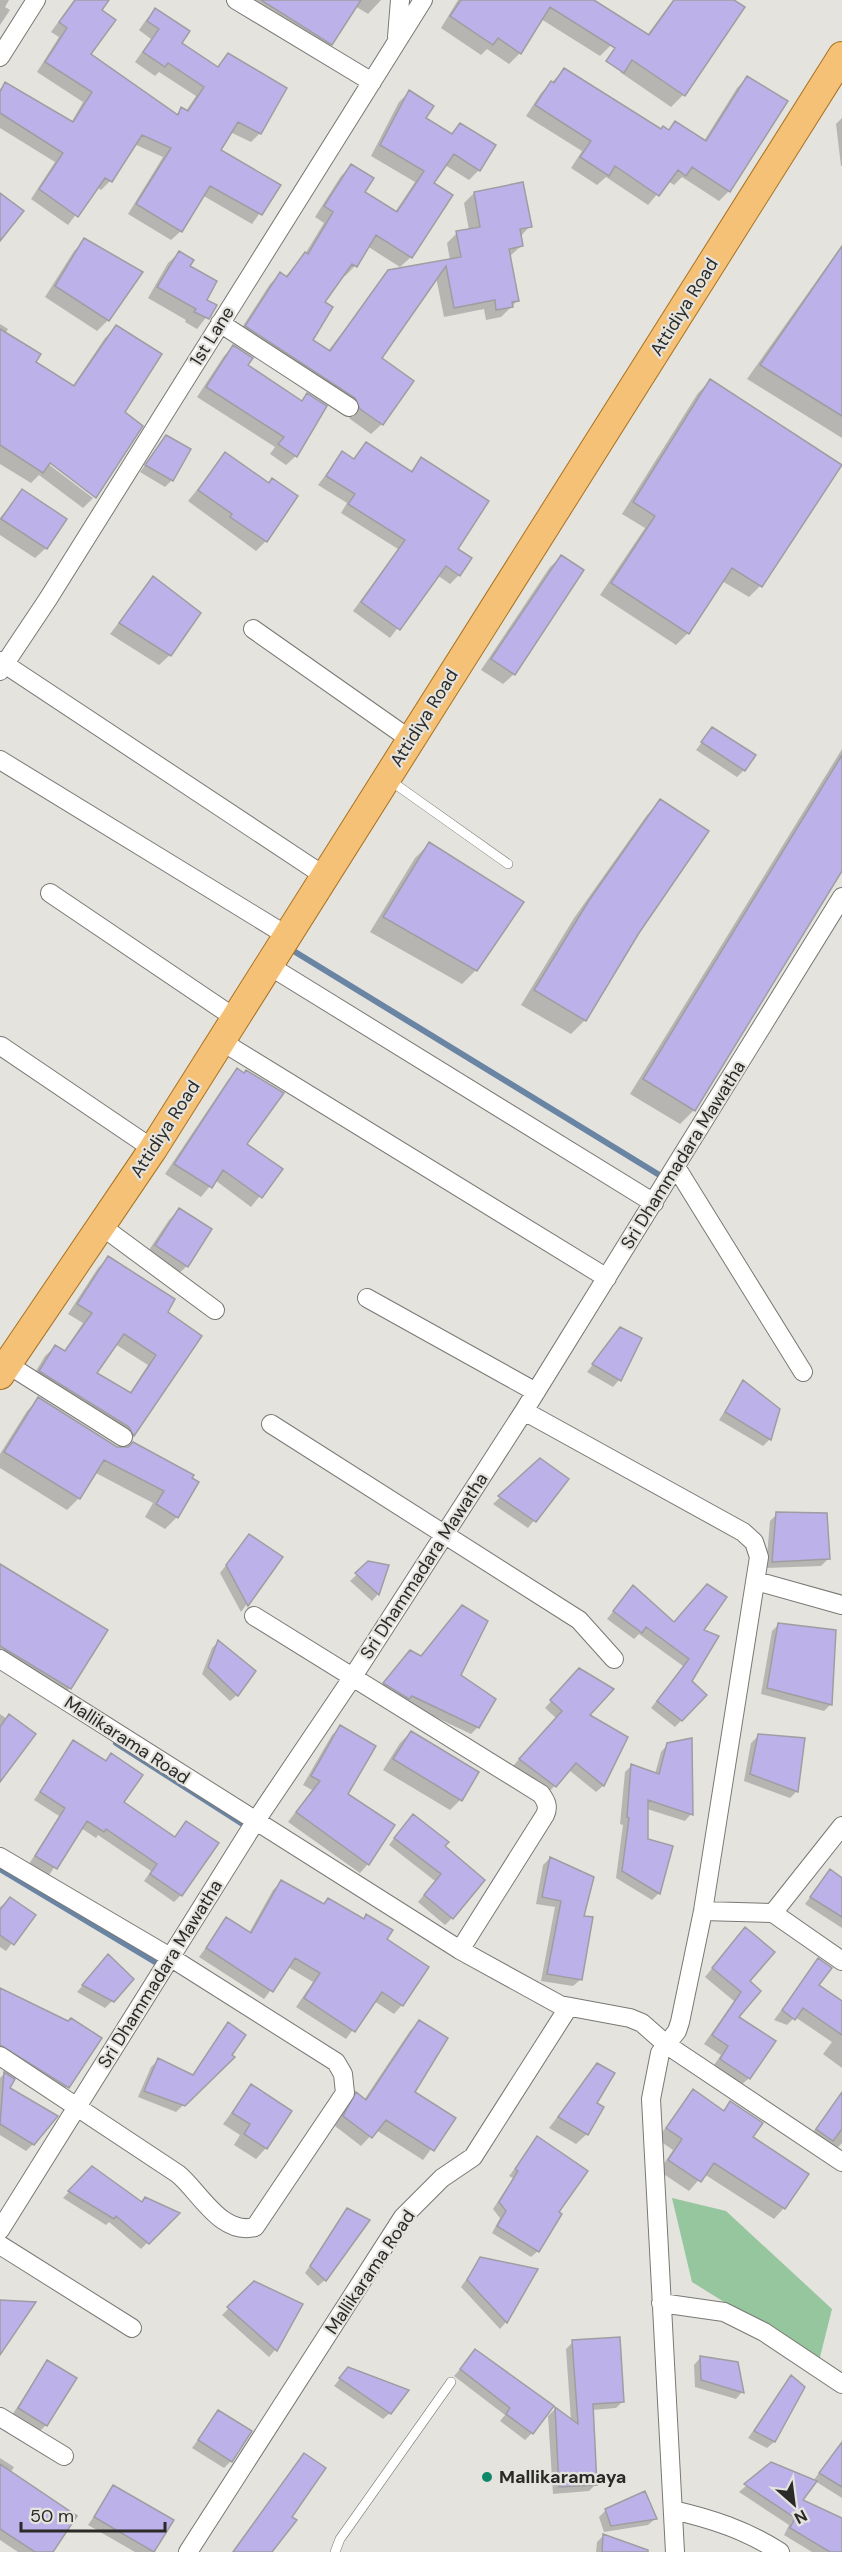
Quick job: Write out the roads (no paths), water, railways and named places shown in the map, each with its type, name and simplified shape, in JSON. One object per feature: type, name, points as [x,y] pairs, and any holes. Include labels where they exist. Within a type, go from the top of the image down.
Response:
[{"type":"main road","name":"Attidiya Road","points":[[4,1370],[99,1225],[153,1149],[323,875],[411,740],[842,56]]},
{"type":"street","points":[[0,57],[36,0]]},
{"type":"street","points":[[236,0],[372,82]]},
{"type":"street","points":[[397,41],[400,0]]},
{"type":"street","name":"1st Lane","points":[[2,665],[48,600],[423,0]]},
{"type":"street","points":[[220,323],[349,407]]},
{"type":"street","points":[[253,629],[411,740]]},
{"type":"street","points":[[2,665],[323,875]]},
{"type":"street","points":[[0,760],[286,935]]},
{"type":"street","points":[[50,893],[228,1030],[607,1278]]},
{"type":"street","name":"Sri Dhammadara Mawatha","points":[[0,2230],[255,1822],[352,1678],[524,1411],[842,897]]},
{"type":"street","points":[[268,965],[654,1203]]},
{"type":"street","points":[[1,1046],[153,1149]]},
{"type":"street","points":[[676,1167],[803,1372]]},
{"type":"street","points":[[99,1225],[215,1310]]},
{"type":"street","points":[[367,1298],[536,1392]]},
{"type":"street","points":[[4,1370],[123,1437]]},
{"type":"street","points":[[524,1411],[743,1532],[754,1542],[759,1557],[703,1911],[680,2022],[660,2053],[651,2099],[675,2552]]},
{"type":"street","points":[[271,1424],[446,1533],[579,1620],[614,1659]]},
{"type":"street","points":[[756,1581],[842,1605]]},
{"type":"street","points":[[254,1616],[541,1794],[547,1810],[545,1815],[460,1950]]},
{"type":"street","name":"Mallikarama Road","points":[[0,1659],[460,1950],[568,2008],[630,2018],[654,2031],[667,2045],[842,2162]]},
{"type":"street","points":[[773,1913],[842,1826]]},
{"type":"street","points":[[0,1857],[170,1957],[336,2062],[343,2074],[345,2093],[255,2227],[249,2229],[230,2224],[206,2208],[187,2182],[178,2174],[0,2056]]},
{"type":"street","points":[[703,1911],[773,1913],[842,1960]]},
{"type":"street","name":"Mallikarama Road","points":[[188,2552],[403,2217],[442,2178],[473,2157],[568,2008]]},
{"type":"street","points":[[0,2245],[132,2328]]},
{"type":"street","points":[[661,2303],[724,2312],[764,2332],[842,2384]]},
{"type":"street","points":[[0,2417],[64,2456]]},
{"type":"street","points":[[673,2510],[721,2522],[759,2538],[780,2552]]},
{"type":"lane","points":[[386,778],[508,864]]},
{"type":"lane","points":[[335,2552],[340,2540],[451,2382]]},
{"type":"waterway","points":[[292,950],[661,1176]]},
{"type":"waterway","points":[[116,1743],[241,1823]]},
{"type":"waterway","points":[[0,1869],[155,1962]]},
{"type":"place","name":"Mallikaramaya","points":[[487,2477]]}]
